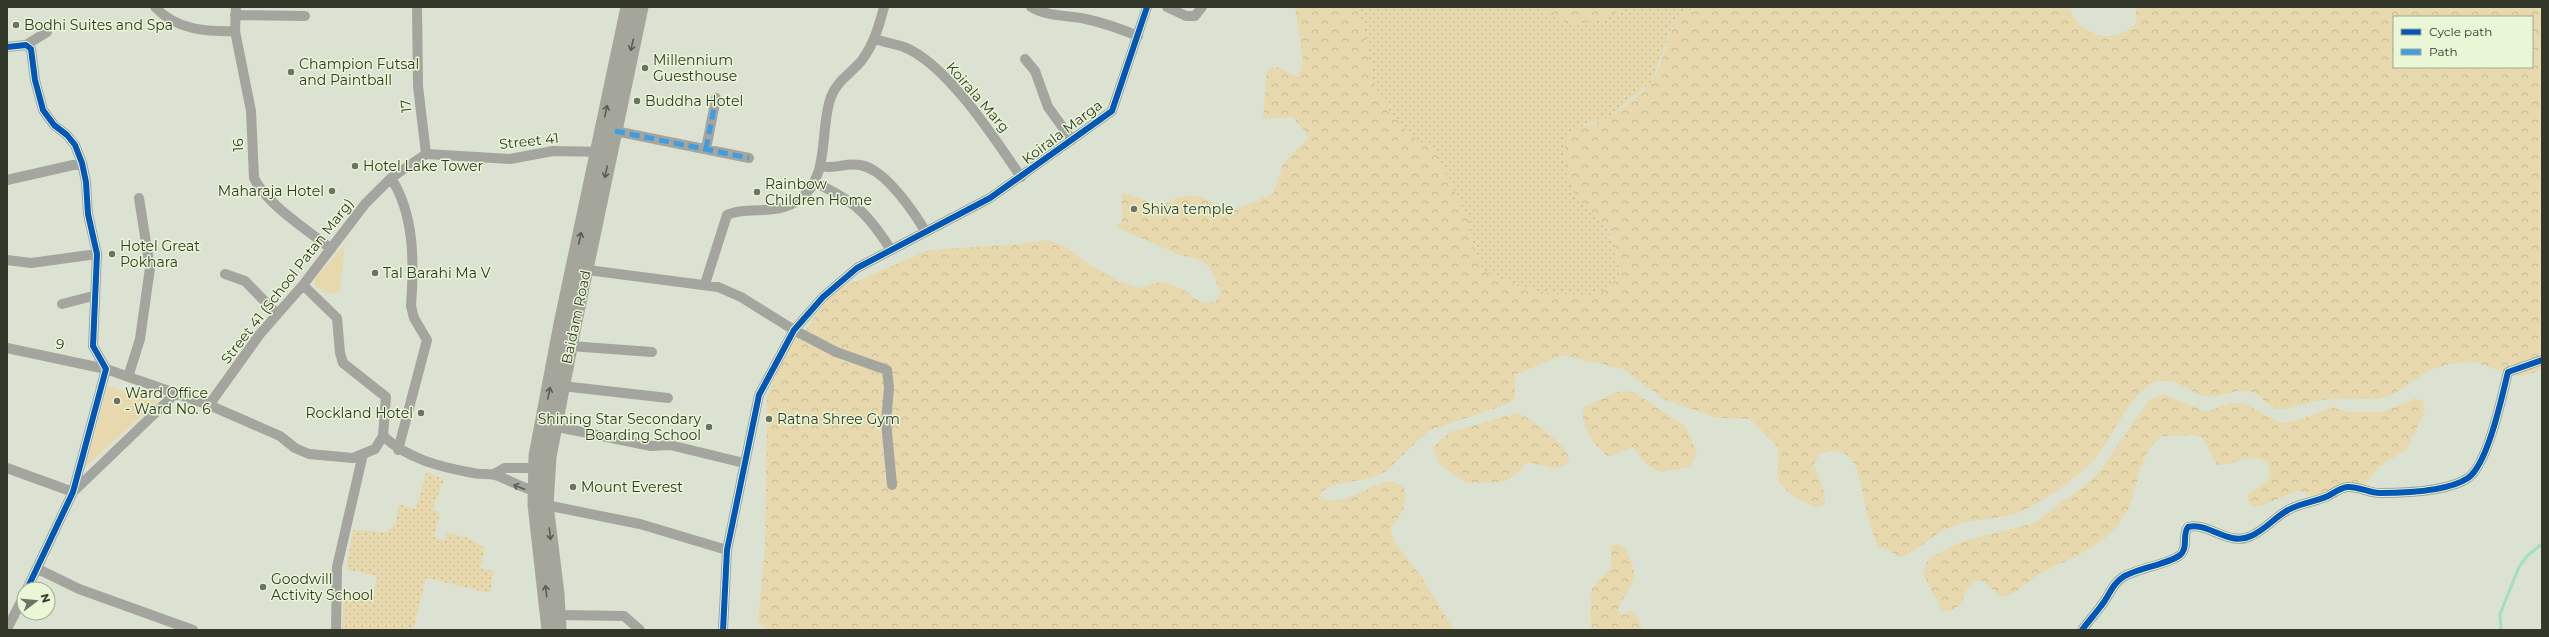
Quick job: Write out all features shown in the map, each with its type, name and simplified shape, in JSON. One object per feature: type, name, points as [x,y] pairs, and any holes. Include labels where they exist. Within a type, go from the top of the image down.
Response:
[{"type":"main road","name":"Baidam Road","points":[[549,630],[542,496],[542,468],[604,152],[628,7]]},
{"type":"main road","name":"Baidam Road","points":[[604,152],[615,132],[641,7]]},
{"type":"main road","name":"Baidam Road","points":[[542,468],[553,426],[570,346],[580,269]]},
{"type":"main road","name":"Baidam Road","points":[[542,496],[560,630]]},
{"type":"street","points":[[155,7],[174,21],[191,29],[235,31]]},
{"type":"street","name":"17","points":[[417,7],[418,86],[426,154]]},
{"type":"street","points":[[705,284],[727,215],[786,206],[800,199],[814,182],[820,166],[826,112],[831,96],[841,80],[862,59],[875,39],[884,7]]},
{"type":"street","points":[[1031,7],[1047,14],[1085,19],[1108,25],[1138,36]]},
{"type":"street","name":"Koirala Marga","points":[[723,630],[727,550],[759,395],[794,330],[823,297],[857,268],[990,198],[1112,111],[1147,7]]},
{"type":"street","points":[[1167,7],[1190,17],[1195,16],[1202,7]]},
{"type":"street","points":[[235,11],[305,16]]},
{"type":"street","name":"16","points":[[235,11],[235,31],[251,111],[254,178],[258,187],[277,205],[331,249]]},
{"type":"street","points":[[7,47],[26,45],[47,32]]},
{"type":"street","name":"Koirala Marg","points":[[875,39],[905,48],[940,72],[1003,147],[1021,177]]},
{"type":"street","points":[[26,45],[31,49],[35,80],[43,110],[54,125],[67,135],[75,145],[82,163],[86,182],[86,204],[97,254],[93,346],[106,369],[73,492],[31,581]]},
{"type":"street","points":[[1025,59],[1035,71],[1048,107],[1072,140]]},
{"type":"street","points":[[706,150],[716,98]]},
{"type":"street","points":[[615,132],[749,158]]},
{"type":"street","name":"Street 41","points":[[426,154],[510,159],[553,151],[604,152]]},
{"type":"street","name":"Street 41 (School Patan Marg)","points":[[209,405],[278,314],[303,285],[365,204],[391,178],[426,154]]},
{"type":"street","points":[[7,180],[82,163]]},
{"type":"street","points":[[820,166],[832,169],[860,165],[868,168],[890,184],[912,211],[926,232]]},
{"type":"street","points":[[391,178],[399,191],[410,229],[411,306],[414,318],[427,340],[398,450]]},
{"type":"street","points":[[814,182],[854,203],[874,222],[891,250]]},
{"type":"street","points":[[128,377],[140,339],[150,268],[139,198]]},
{"type":"street","points":[[7,260],[26,264],[97,254]]},
{"type":"street","points":[[580,269],[705,284],[741,297],[794,330],[836,352],[887,370],[889,388],[886,422],[892,485]]},
{"type":"street","points":[[225,274],[245,281],[278,314]]},
{"type":"street","points":[[303,285],[337,318],[340,353],[343,362],[383,392],[386,397],[383,436],[375,449],[363,454],[338,567],[336,630]]},
{"type":"street","points":[[62,304],[94,296]]},
{"type":"street","points":[[570,346],[652,352]]},
{"type":"street","name":"9","points":[[7,348],[106,369],[209,405],[280,436],[295,448],[309,454],[353,458],[363,454]]},
{"type":"street","points":[[2082,630],[2103,604],[2112,585],[2124,576],[2155,564],[2169,562],[2182,554],[2185,548],[2185,531],[2188,527],[2209,528],[2219,535],[2228,537],[2250,537],[2287,510],[2327,497],[2342,488],[2348,487],[2377,493],[2422,492],[2468,478],[2485,454],[2488,439],[2494,429],[2508,372],[2542,360]]},
{"type":"street","points":[[562,386],[668,398]]},
{"type":"street","points":[[73,492],[176,394]]},
{"type":"street","points":[[553,426],[651,446],[670,445],[744,463]]},
{"type":"street","points":[[383,436],[398,450],[453,469],[479,475],[494,474],[505,468],[542,468]]},
{"type":"street","points":[[7,468],[73,492]]},
{"type":"street","points":[[494,474],[510,484],[542,496],[727,550]]},
{"type":"street","points":[[38,569],[78,589],[193,630]]},
{"type":"street","points":[[7,630],[16,612]]},
{"type":"street","points":[[559,615],[624,616],[640,630]]},
{"type":"green space","points":[[1295,7],[1359,7],[1375,88],[1390,112],[1411,136],[1434,150],[1468,219],[1471,242],[1477,260],[1487,273],[1523,288],[1556,294],[1593,295],[1610,287],[1620,273],[1615,243],[1607,227],[1580,201],[1572,188],[1565,160],[1564,150],[1566,142],[1570,135],[1575,131],[1617,112],[1648,86],[1657,72],[1672,31],[1678,21],[1685,13],[1696,7],[2068,7],[2081,25],[2089,31],[2098,35],[2108,36],[2118,35],[2136,23],[2136,7],[2542,7],[2542,368],[2532,374],[2522,376],[2513,375],[2475,363],[2453,363],[2441,366],[2425,373],[2397,392],[2382,398],[2324,400],[2283,409],[2278,409],[2269,405],[2258,395],[2249,391],[2243,390],[2211,397],[2199,394],[2173,382],[2161,381],[2152,384],[2142,391],[2133,401],[2096,458],[2058,490],[2034,505],[2014,514],[1953,526],[1939,533],[1912,552],[1899,557],[1887,549],[1878,548],[1872,532],[1858,473],[1849,457],[1842,453],[1832,451],[1819,454],[1814,464],[1825,495],[1825,504],[1818,507],[1812,505],[1796,497],[1778,481],[1778,447],[1750,419],[1717,418],[1664,399],[1623,369],[1562,355],[1515,375],[1515,399],[1505,405],[1428,431],[1385,472],[1372,478],[1333,485],[1321,492],[1321,498],[1338,500],[1347,498],[1387,482],[1394,483],[1404,488],[1405,500],[1403,510],[1390,529],[1394,541],[1421,576],[1454,630],[766,630],[758,621],[765,548],[767,397],[788,346],[807,329],[831,292],[929,250],[1018,244],[1048,240],[1068,248],[1091,266],[1121,282],[1140,288],[1163,281],[1185,291],[1204,304],[1216,301],[1221,294],[1212,271],[1203,261],[1175,253],[1116,227],[1122,222],[1122,192],[1161,206],[1185,196],[1199,197],[1223,210],[1237,209],[1273,194],[1283,164],[1309,137],[1293,117],[1263,119],[1267,70],[1277,67],[1298,77],[1303,61]]},
{"type":"green space","points":[[1359,7],[1547,7],[1546,11],[1598,21],[1629,7],[1696,7],[1690,10],[1671,29],[1651,82],[1607,118],[1584,124],[1564,153],[1568,177],[1577,197],[1607,227],[1615,245],[1620,273],[1610,287],[1593,295],[1556,294],[1523,288],[1487,273],[1477,260],[1471,242],[1468,219],[1434,150],[1411,136],[1390,112],[1375,88]]},
{"type":"green space","points":[[1547,7],[1629,7],[1598,21],[1570,25],[1545,11]]},
{"type":"green space","points":[[345,244],[340,292],[327,293],[315,286],[315,279]]},
{"type":"green space","points":[[108,386],[158,401],[85,467]]},
{"type":"green space","points":[[1628,391],[1635,393],[1685,426],[1697,453],[1690,467],[1659,472],[1646,464],[1633,447],[1609,457],[1594,442],[1589,435],[1584,421],[1584,407],[1616,392]]},
{"type":"green space","points":[[2163,394],[2201,410],[2209,411],[2231,403],[2244,403],[2280,423],[2300,420],[2331,407],[2348,412],[2383,412],[2416,398],[2423,402],[2425,412],[2406,450],[2381,465],[2364,485],[2315,498],[2298,490],[2265,505],[2252,507],[2247,498],[2249,493],[2266,482],[2271,475],[2266,462],[2254,458],[2229,464],[2217,465],[2203,438],[2192,435],[2162,436],[2146,455],[2129,508],[2123,518],[2107,537],[2086,551],[2035,577],[2012,594],[2001,597],[1984,582],[1976,581],[1969,586],[1959,606],[1947,612],[1942,610],[1923,574],[1926,563],[1933,556],[1963,541],[2034,523],[2088,483],[2100,471],[2149,400]]},
{"type":"green space","points":[[1517,413],[1531,420],[1548,433],[1563,448],[1570,461],[1564,465],[1554,468],[1526,463],[1519,472],[1504,482],[1466,483],[1439,464],[1433,447],[1450,432]]},
{"type":"green space","points":[[426,472],[444,479],[433,509],[440,514],[434,537],[445,541],[447,533],[469,538],[485,548],[480,568],[494,571],[490,593],[426,578],[413,630],[342,630],[344,591],[374,595],[377,576],[346,569],[353,530],[386,532],[396,523],[399,504],[416,509]]},
{"type":"green space","points":[[1617,544],[1625,548],[1632,562],[1634,571],[1631,587],[1622,601],[1618,611],[1622,614],[1630,611],[1638,617],[1642,630],[1591,630],[1590,610],[1592,588],[1611,568],[1611,546]]},
{"type":"waterway","points":[[2501,630],[2500,614],[2519,567],[2528,555],[2542,544]]},
{"type":"marked path","points":[[706,149],[716,98]]},
{"type":"marked path","points":[[615,131],[749,158]]},
{"type":"cycle path","points":[[723,630],[727,550],[759,395],[794,330],[823,297],[857,268],[990,198],[1112,111],[1147,7]]},
{"type":"cycle path","points":[[7,47],[26,45],[31,49],[35,80],[43,110],[54,125],[67,135],[75,145],[82,163],[86,182],[88,214],[97,254],[93,346],[106,369],[73,492],[31,581]]},
{"type":"cycle path","points":[[2082,630],[2119,580],[2129,574],[2178,557],[2184,550],[2185,533],[2188,527],[2196,526],[2227,537],[2243,539],[2256,533],[2283,513],[2303,504],[2328,496],[2339,489],[2351,487],[2380,493],[2425,491],[2459,483],[2468,478],[2482,459],[2488,445],[2508,372],[2542,360]]},
{"type":"place","name":"Bodhi Suites and Spa","points":[[16,25]]},
{"type":"place","name":"Millennium Guesthouse","points":[[645,68]]},
{"type":"place","name":"Champion Futsal and Paintball","points":[[291,72]]},
{"type":"place","name":"Buddha Hotel","points":[[637,101]]},
{"type":"place","name":"Hotel Lake Tower","points":[[355,166]]},
{"type":"place","name":"Maharaja Hotel","points":[[332,191]]},
{"type":"place","name":"Rainbow Children Home","points":[[757,192]]},
{"type":"place","name":"Shiva temple","points":[[1134,209]]},
{"type":"place","name":"Hotel Great Pokhara","points":[[112,254]]},
{"type":"place","name":"Tal Barahi Ma V","points":[[375,273]]},
{"type":"place","name":"Ward Office - Ward No. 6","points":[[117,401]]},
{"type":"place","name":"Rockland Hotel","points":[[421,413]]},
{"type":"place","name":"Ratna Shree Gym","points":[[769,419]]},
{"type":"place","name":"Shining Star Secondary Boarding School","points":[[709,427]]},
{"type":"place","name":"Mount Everest","points":[[573,487]]},
{"type":"place","name":"Goodwill Activity School","points":[[263,587]]}]
